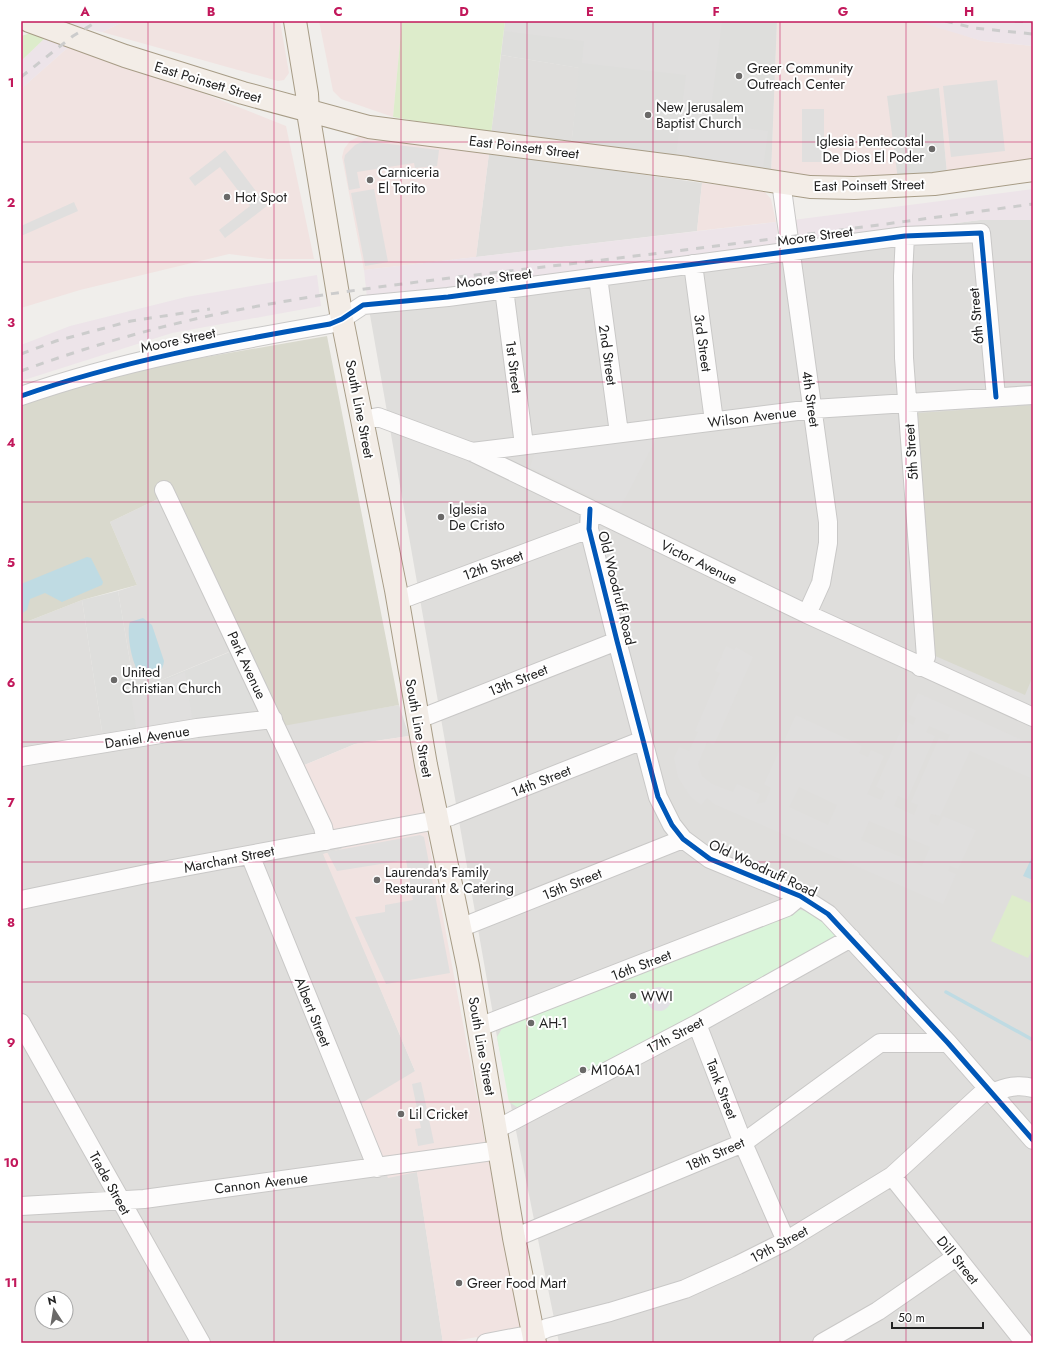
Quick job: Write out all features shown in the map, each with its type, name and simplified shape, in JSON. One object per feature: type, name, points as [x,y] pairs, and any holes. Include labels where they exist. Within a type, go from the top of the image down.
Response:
[{"type":"main road","name":"East Poinsett Street","points":[[29,21],[176,72],[308,112],[370,127],[691,168],[810,187],[894,187],[934,184],[1033,170]]},
{"type":"main road","name":"South Line Street","points":[[295,21],[307,94],[308,112],[342,319],[363,420],[437,820],[479,1027],[514,1238],[535,1338]]},
{"type":"street","name":"4th Street","points":[[781,182],[826,502],[828,543],[821,583],[807,614]]},
{"type":"street","name":"Moore Street","points":[[21,396],[49,386],[152,358],[227,342],[330,324],[342,319],[363,304],[448,297],[905,236],[981,233]]},
{"type":"street","name":"6th Street","points":[[981,233],[996,397]]},
{"type":"street","name":"5th Street","points":[[905,236],[902,317],[926,657],[920,667]]},
{"type":"street","name":"3rd Street","points":[[693,264],[714,421]]},
{"type":"street","name":"2nd Street","points":[[598,277],[619,433]]},
{"type":"street","name":"1st Street","points":[[504,289],[524,445]]},
{"type":"street","name":"Wilson Avenue","points":[[472,452],[813,409],[1033,395]]},
{"type":"street","name":"Victor Avenue","points":[[363,420],[378,417],[472,452],[807,614],[920,667],[1033,717]]},
{"type":"street","name":"Park Avenue","points":[[164,490],[273,719],[322,827],[326,841]]},
{"type":"street","name":"Old Woodruff Road","points":[[590,510],[589,529],[617,641],[662,807],[672,825],[683,839],[699,852],[722,865],[800,896],[828,914],[948,1043],[1033,1140]]},
{"type":"street","name":"12th Street","points":[[397,601],[589,529]]},
{"type":"street","name":"13th Street","points":[[419,719],[617,641]]},
{"type":"street","name":"Daniel Avenue","points":[[21,757],[197,728],[273,719]]},
{"type":"street","name":"14th Street","points":[[437,820],[451,816],[643,740]]},
{"type":"street","name":"Marchant Street","points":[[21,900],[437,820]]},
{"type":"street","name":"15th Street","points":[[460,928],[683,839]]},
{"type":"street","name":"Albert Street","points":[[250,855],[378,1168]]},
{"type":"street","name":"16th Street","points":[[479,1027],[787,907],[800,896]]},
{"type":"street","name":"17th Street","points":[[496,1129],[697,1024],[851,938]]},
{"type":"street","name":"Trade Street","points":[[21,1022],[119,1200],[201,1343]]},
{"type":"street","name":"Tank Street","points":[[697,1024],[743,1143],[786,1241]]},
{"type":"street","name":"18th Street","points":[[514,1238],[743,1143],[880,1043],[948,1043]]},
{"type":"street","points":[[990,1090],[1018,1086],[1033,1088]]},
{"type":"street","name":"19th Street","points":[[486,1343],[535,1338],[547,1328],[610,1312],[678,1291],[712,1278],[786,1241],[892,1176],[990,1090]]},
{"type":"street","name":"Cannon Avenue","points":[[21,1206],[144,1199],[500,1150]]},
{"type":"street","name":"Dill Street","points":[[892,1176],[1025,1343]]},
{"type":"street","points":[[822,1343],[878,1311],[956,1258]]},
{"type":"shaded area","points":[[76,21],[125,21],[102,32],[69,25]]},
{"type":"shaded area","points":[[125,21],[280,21],[289,73],[284,80],[278,81],[102,32]]},
{"type":"shaded area","points":[[319,21],[402,21],[393,117],[341,99],[333,91]]},
{"type":"shaded area","points":[[505,21],[777,21],[771,175],[571,147],[579,68],[501,55]]},
{"type":"shaded area","points":[[506,21],[722,21],[709,123],[768,131],[763,168],[676,157],[686,75],[582,63],[584,41],[504,31]]},
{"type":"shaded area","points":[[777,21],[921,21],[982,41],[1033,46],[1033,161],[947,174],[939,88],[898,180],[771,175]]},
{"type":"shaded area","points":[[916,21],[1033,21],[1033,46],[982,41]]},
{"type":"shaded area","points":[[46,37],[74,42],[21,89],[21,61]]},
{"type":"shaded area","points":[[74,42],[286,126],[314,259],[268,259],[229,254],[80,290],[21,308],[21,89]]},
{"type":"shaded area","points":[[501,55],[580,68],[571,147],[491,134]]},
{"type":"shaded area","points":[[997,80],[1005,151],[951,157],[943,86]]},
{"type":"shaded area","points":[[939,88],[947,174],[898,180],[887,96]]},
{"type":"shaded area","points":[[802,109],[824,109],[824,162],[802,162]]},
{"type":"shaded area","points":[[360,136],[489,153],[476,257],[364,270],[342,157],[344,149],[350,141]]},
{"type":"shaded area","points":[[364,141],[439,150],[437,166],[415,168],[414,163],[357,172],[360,188],[349,190],[344,160],[345,155],[355,145]]},
{"type":"shaded area","points":[[225,150],[267,206],[225,238],[219,230],[250,206],[220,167],[195,186],[189,178]]},
{"type":"shaded area","points":[[489,153],[702,183],[697,231],[476,257]]},
{"type":"shaded area","points":[[702,183],[763,190],[771,199],[776,222],[697,231]]},
{"type":"shaded area","points":[[374,189],[388,262],[365,266],[351,193]]},
{"type":"shaded area","points":[[1033,189],[1033,220],[980,220],[796,244],[793,220]]},
{"type":"shaded area","points":[[74,202],[78,211],[21,236],[21,226]]},
{"type":"shaded area","points":[[980,220],[1033,220],[1033,1343],[559,1343],[497,1037],[367,298]]},
{"type":"shaded area","points":[[776,222],[779,247],[367,298],[364,270]]},
{"type":"shaded area","points":[[317,275],[321,306],[172,333],[21,381],[21,345],[70,326],[186,297]]},
{"type":"shaded area","points":[[327,336],[399,705],[283,726],[160,498],[110,522],[137,585],[82,600],[21,624],[21,405],[137,369]]},
{"type":"shaded area","points":[[1033,405],[1033,676],[1025,695],[933,655],[918,413]]},
{"type":"shaded area","points":[[657,437],[619,510],[530,467],[535,452]]},
{"type":"shaded area","points":[[160,498],[282,725],[399,705],[409,736],[355,744],[302,766],[342,849],[324,854],[415,1071],[417,1171],[443,1343],[21,1343],[21,624],[82,600],[103,738],[231,651],[135,691],[118,591],[137,585],[110,522]]},
{"type":"shaded area","points":[[118,591],[135,691],[232,651],[257,705],[253,713],[103,738],[82,600]]},
{"type":"shaded area","points":[[726,646],[734,650],[736,647],[753,657],[714,745],[707,742],[698,764],[702,776],[712,784],[733,792],[737,784],[760,794],[756,804],[765,802],[771,788],[764,784],[796,715],[862,746],[859,753],[868,757],[871,750],[884,756],[867,794],[881,800],[885,791],[876,787],[905,721],[913,725],[916,718],[908,714],[918,693],[1033,745],[1033,779],[970,751],[940,816],[931,814],[929,818],[930,822],[938,826],[943,816],[976,830],[958,869],[950,866],[948,871],[956,874],[943,904],[714,804],[707,798],[701,805],[690,796],[678,777],[674,758],[679,747],[689,751],[698,732],[695,731],[720,673],[715,671]],"holes":[[[929,726],[950,735],[947,741],[939,738],[911,802],[918,805],[914,815],[894,806],[898,796],[907,800],[935,736],[926,732]],[[799,787],[837,805],[828,825],[789,807]],[[869,821],[930,847],[922,866],[861,840]]]},
{"type":"shaded area","points":[[185,672],[193,723],[137,733],[131,695]]},
{"type":"shaded area","points":[[409,736],[523,1343],[479,1343],[477,1337],[443,1343],[417,1172],[388,1178],[360,1104],[415,1071],[323,854],[342,849],[302,766],[355,744]]},
{"type":"shaded area","points":[[420,835],[424,837],[450,973],[386,984],[355,917],[385,912],[385,905],[413,900],[406,860],[337,871],[327,852]]},
{"type":"shaded area","points":[[659,987],[667,991],[671,999],[667,1007],[659,1011],[651,1007],[647,999],[651,991]]},
{"type":"shaded area","points":[[421,1082],[434,1143],[418,1146],[415,1129],[421,1128],[412,1084]]},
{"type":"green space","points":[[402,21],[505,21],[491,134],[393,117]]},
{"type":"green space","points":[[31,33],[46,37],[21,61],[21,36]]},
{"type":"green space","points":[[1012,895],[1033,904],[1033,948],[1028,958],[991,941]]},
{"type":"green space","points":[[797,909],[813,913],[840,936],[839,942],[527,1106],[517,1107],[509,1102],[497,1037],[504,1025]]},
{"type":"water","points":[[87,557],[91,558],[103,582],[102,585],[62,602],[45,593],[30,599],[27,610],[21,614],[21,584]]},
{"type":"water","points":[[143,618],[152,625],[164,661],[159,672],[147,677],[141,675],[135,665],[129,641],[130,622]]},
{"type":"water","points":[[1033,855],[1033,880],[1023,876]]},
{"type":"waterway","points":[[946,992],[1033,1040]]},
{"type":"railway","points":[[21,77],[73,36],[98,21]]},
{"type":"railway","points":[[945,21],[974,28],[1033,34]]},
{"type":"railway","points":[[1015,21],[1033,22]]},
{"type":"railway","points":[[21,371],[89,348],[158,328],[204,317],[297,299],[437,280],[748,242],[1033,204]]},
{"type":"railway","points":[[21,354],[56,341],[131,321],[210,309]]},
{"type":"cycle path","points":[[21,396],[135,363],[213,345],[330,324],[342,319],[363,305],[448,297],[905,236],[981,233],[996,397]]},
{"type":"cycle path","points":[[590,509],[589,529],[617,641],[658,797],[672,825],[683,839],[710,859],[800,896],[828,914],[948,1043],[1033,1140]]},
{"type":"place","name":"Greer Community Outreach Center","points":[[739,76]]},
{"type":"place","name":"New Jerusalem Baptist Church","points":[[648,115]]},
{"type":"place","name":"Iglesia Pentecostal De Dios El Poder","points":[[932,149]]},
{"type":"place","name":"Carniceria El Torito","points":[[370,180]]},
{"type":"place","name":"Hot Spot","points":[[227,197]]},
{"type":"place","name":"Iglesia De Cristo","points":[[441,517]]},
{"type":"place","name":"United Christian Church","points":[[114,680]]},
{"type":"place","name":"Laurenda's Family Restaurant & Catering","points":[[377,880]]},
{"type":"place","name":"WWI","points":[[633,996]]},
{"type":"place","name":"AH-1","points":[[531,1023]]},
{"type":"place","name":"M106A1","points":[[583,1070]]},
{"type":"place","name":"Lil Cricket","points":[[401,1114]]},
{"type":"place","name":"Greer Food Mart","points":[[459,1283]]}]
